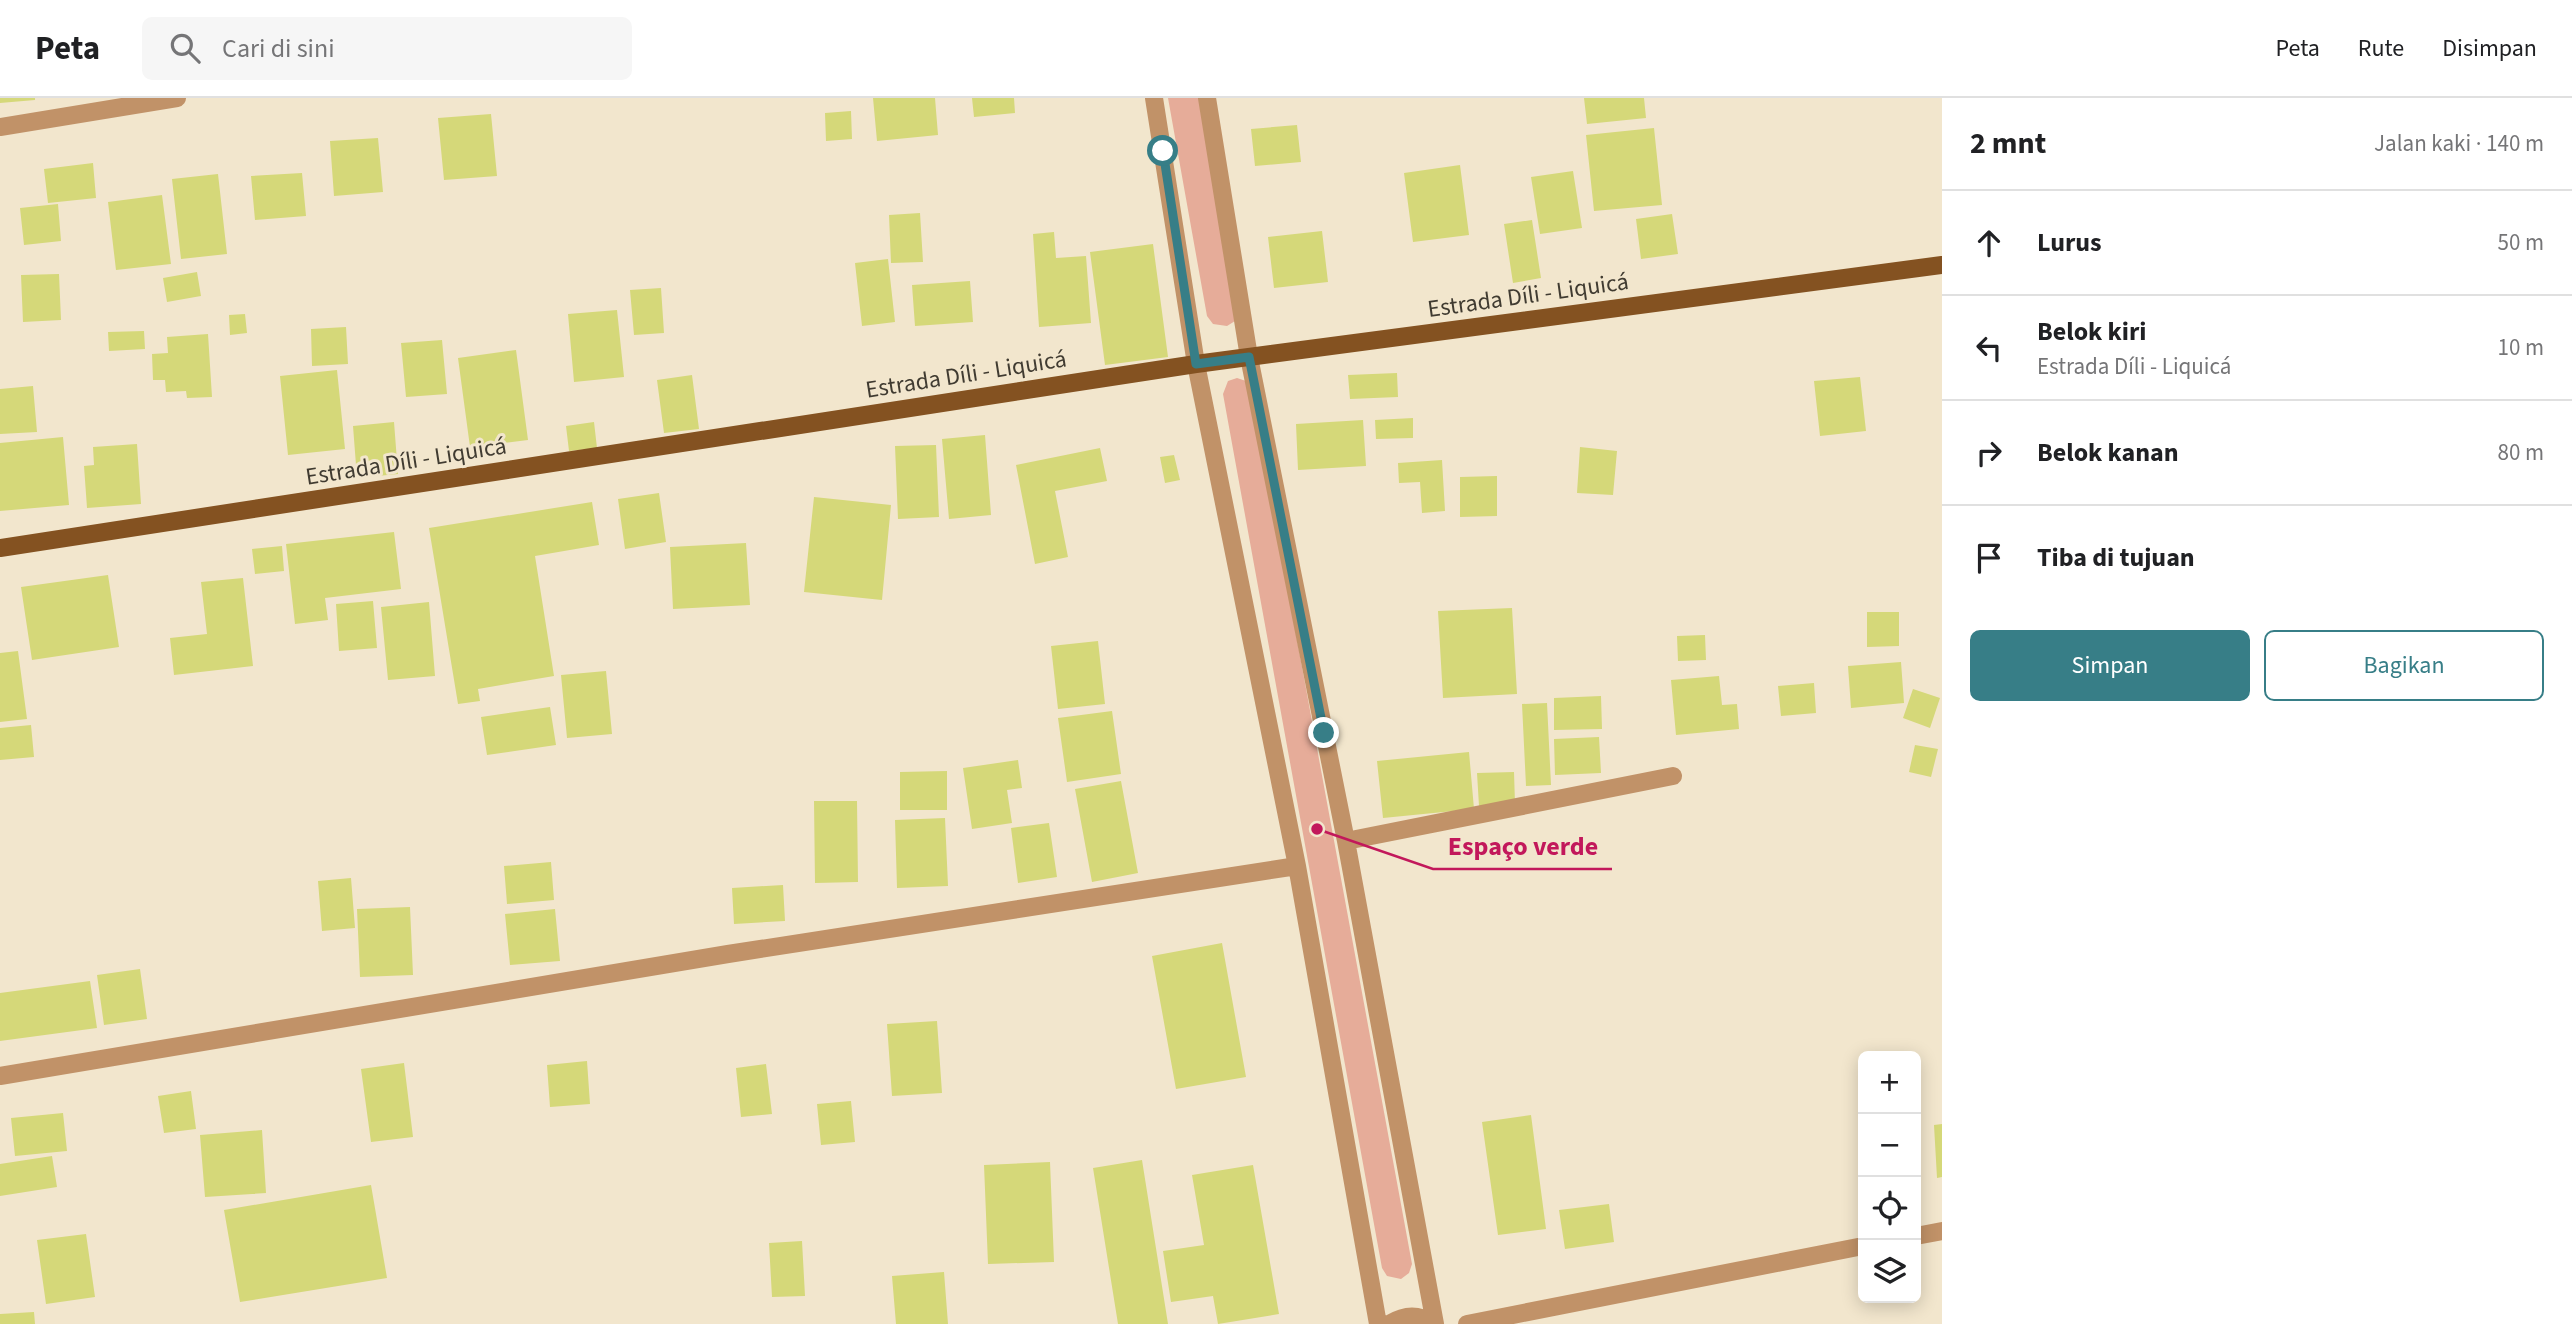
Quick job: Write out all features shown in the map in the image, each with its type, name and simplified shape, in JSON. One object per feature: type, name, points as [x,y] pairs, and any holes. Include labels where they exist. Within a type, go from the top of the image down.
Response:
[{"type":"main road","name":"Estrada Díli - Liquicá","points":[[0,548],[1196,364],[1942,265]]},
{"type":"street","points":[[0,127],[177,98]]},
{"type":"street","points":[[1154,98],[1196,364],[1297,866],[1378,1324]]},
{"type":"street","points":[[1207,98],[1249,357],[1346,841],[1435,1324]]},
{"type":"street","points":[[1346,841],[1673,776]]},
{"type":"street","points":[[0,1076],[728,954],[1297,866]]},
{"type":"street","points":[[1921,1235],[1942,1231]]},
{"type":"street","points":[[1467,1324],[1858,1248]]},
{"type":"street","points":[[1389,1324],[1404,1316],[1421,1316],[1435,1324]]},
{"type":"shaded area","points":[[1168,98],[1199,98],[1235,321],[1227,326],[1213,324],[1207,316]]},
{"type":"shaded area","points":[[1237,378],[1246,381],[1251,390],[1412,1264],[1409,1273],[1401,1279],[1387,1276],[1382,1268],[1223,394],[1228,381]]},
{"type":"building","points":[[0,98],[35,98],[35,100],[0,103]]},
{"type":"building","points":[[873,98],[935,98],[938,135],[877,141]]},
{"type":"building","points":[[972,98],[1014,98],[1015,113],[974,117]]},
{"type":"building","points":[[1584,98],[1644,98],[1646,118],[1587,124]]},
{"type":"building","points":[[851,111],[852,139],[826,141],[825,113]]},
{"type":"building","points":[[491,114],[497,176],[444,180],[438,118]]},
{"type":"building","points":[[1297,125],[1301,162],[1255,166],[1251,129]]},
{"type":"building","points":[[1654,128],[1662,205],[1594,211],[1586,135]]},
{"type":"building","points":[[378,138],[383,192],[334,196],[330,141]]},
{"type":"building","points":[[93,163],[96,198],[48,203],[44,169]]},
{"type":"building","points":[[1460,165],[1469,235],[1413,242],[1404,173]]},
{"type":"building","points":[[1573,171],[1582,228],[1540,234],[1531,177]]},
{"type":"building","points":[[302,173],[306,216],[255,220],[251,176]]},
{"type":"building","points":[[218,174],[227,254],[181,259],[172,179]]},
{"type":"building","points":[[162,195],[171,264],[116,270],[108,202]]},
{"type":"building","points":[[58,204],[61,241],[24,245],[20,208]]},
{"type":"building","points":[[920,213],[923,262],[891,263],[889,215]]},
{"type":"building","points":[[1672,214],[1678,254],[1641,259],[1636,219]]},
{"type":"building","points":[[1532,220],[1541,278],[1513,283],[1504,224]]},
{"type":"building","points":[[1322,231],[1328,282],[1274,288],[1268,237]]},
{"type":"building","points":[[1054,232],[1056,258],[1086,256],[1091,323],[1039,327],[1033,234]]},
{"type":"building","points":[[1153,244],[1168,357],[1105,365],[1090,252]]},
{"type":"building","points":[[888,259],[895,322],[862,326],[855,263]]},
{"type":"building","points":[[197,272],[201,296],[167,302],[163,278]]},
{"type":"building","points":[[59,274],[61,320],[23,322],[21,275]]},
{"type":"building","points":[[970,281],[973,322],[915,326],[912,285]]},
{"type":"building","points":[[661,288],[664,333],[634,335],[630,290]]},
{"type":"building","points":[[617,310],[624,377],[574,382],[568,314]]},
{"type":"building","points":[[245,314],[247,333],[230,335],[229,315]]},
{"type":"building","points":[[346,327],[348,364],[312,366],[311,329]]},
{"type":"building","points":[[144,331],[145,349],[109,351],[108,332]]},
{"type":"building","points":[[208,334],[212,397],[187,398],[186,391],[166,392],[165,380],[153,380],[152,354],[168,353],[167,337]]},
{"type":"building","points":[[442,340],[447,394],[406,397],[401,343]]},
{"type":"building","points":[[516,350],[528,440],[470,447],[458,358]]},
{"type":"building","points":[[337,370],[345,449],[288,455],[280,376]]},
{"type":"building","points":[[1397,373],[1398,397],[1350,399],[1348,375]]},
{"type":"building","points":[[692,375],[699,429],[664,433],[657,380]]},
{"type":"building","points":[[1860,377],[1866,431],[1820,436],[1814,381]]},
{"type":"building","points":[[33,386],[37,432],[0,434],[0,389]]},
{"type":"building","points":[[1413,418],[1413,438],[1376,439],[1375,420]]},
{"type":"building","points":[[1363,420],[1366,466],[1298,470],[1296,424]]},
{"type":"building","points":[[394,422],[398,474],[357,478],[353,426]]},
{"type":"building","points":[[594,422],[597,448],[569,451],[566,426]]},
{"type":"building","points":[[985,435],[991,515],[949,519],[942,439]]},
{"type":"building","points":[[63,437],[69,505],[0,511],[0,443]]},
{"type":"building","points":[[137,444],[141,504],[87,508],[84,466],[94,465],[93,447]]},
{"type":"building","points":[[936,445],[939,517],[898,519],[895,446]]},
{"type":"building","points":[[1580,447],[1617,451],[1613,495],[1577,493]]},
{"type":"building","points":[[1100,448],[1107,481],[1055,491],[1068,557],[1035,564],[1016,465]]},
{"type":"building","points":[[1174,455],[1180,480],[1165,483],[1160,457]]},
{"type":"building","points":[[1442,460],[1445,511],[1422,513],[1420,482],[1399,483],[1398,463]]},
{"type":"building","points":[[1497,476],[1497,516],[1460,517],[1460,477]]},
{"type":"building","points":[[659,493],[666,542],[625,549],[618,499]]},
{"type":"building","points":[[814,497],[891,505],[882,600],[804,592]]},
{"type":"building","points":[[592,502],[599,545],[535,556],[554,676],[478,689],[480,701],[458,704],[429,528]]},
{"type":"building","points":[[394,532],[401,589],[325,598],[328,620],[295,624],[286,544]]},
{"type":"building","points":[[746,543],[750,605],[673,609],[670,547]]},
{"type":"building","points":[[282,546],[284,571],[255,574],[252,549]]},
{"type":"building","points":[[108,575],[119,647],[32,660],[21,587]]},
{"type":"building","points":[[243,578],[253,666],[174,675],[170,638],[207,634],[201,582]]},
{"type":"building","points":[[373,601],[377,648],[339,651],[336,604]]},
{"type":"building","points":[[429,602],[435,676],[388,680],[381,607]]},
{"type":"building","points":[[1512,608],[1517,694],[1443,698],[1438,611]]},
{"type":"building","points":[[1867,612],[1899,612],[1899,646],[1867,647]]},
{"type":"building","points":[[1705,635],[1706,660],[1678,661],[1677,636]]},
{"type":"building","points":[[1098,641],[1105,704],[1058,709],[1051,646]]},
{"type":"building","points":[[18,651],[27,719],[0,722],[0,653]]},
{"type":"building","points":[[1901,662],[1904,703],[1851,708],[1848,666]]},
{"type":"building","points":[[606,671],[612,734],[567,738],[561,675]]},
{"type":"building","points":[[1719,676],[1722,705],[1737,704],[1739,729],[1676,735],[1671,680]]},
{"type":"building","points":[[1814,683],[1816,713],[1781,716],[1778,686]]},
{"type":"building","points":[[1913,689],[1940,698],[1930,728],[1903,718]]},
{"type":"building","points":[[1601,696],[1602,729],[1554,730],[1554,698]]},
{"type":"building","points":[[1547,703],[1551,785],[1526,786],[1522,704]]},
{"type":"building","points":[[550,707],[556,745],[487,755],[481,717]]},
{"type":"building","points":[[1112,711],[1121,774],[1067,782],[1058,718]]},
{"type":"building","points":[[31,725],[34,757],[0,760],[0,728]]},
{"type":"building","points":[[1599,737],[1601,773],[1555,775],[1554,739]]},
{"type":"building","points":[[1915,745],[1938,749],[1931,777],[1909,772]]},
{"type":"building","points":[[1469,752],[1474,809],[1383,818],[1377,761]]},
{"type":"building","points":[[1018,760],[1022,788],[1007,790],[1012,823],[972,829],[963,768]]},
{"type":"building","points":[[947,771],[947,810],[900,810],[900,772]]},
{"type":"building","points":[[1514,772],[1515,804],[1479,806],[1477,773]]},
{"type":"building","points":[[1121,781],[1138,873],[1092,882],[1075,789]]},
{"type":"building","points":[[814,801],[857,801],[858,882],[815,883]]},
{"type":"building","points":[[945,818],[948,886],[897,888],[895,820]]},
{"type":"building","points":[[1049,823],[1057,877],[1018,883],[1011,828]]},
{"type":"building","points":[[551,862],[554,900],[507,904],[504,866]]},
{"type":"building","points":[[351,878],[355,928],[322,931],[318,881]]},
{"type":"building","points":[[783,885],[785,921],[734,924],[732,888]]},
{"type":"building","points":[[410,907],[413,975],[360,977],[357,909]]},
{"type":"building","points":[[555,909],[560,961],[510,965],[505,914]]},
{"type":"building","points":[[1222,943],[1246,1077],[1176,1089],[1152,956]]},
{"type":"building","points":[[140,969],[147,1019],[104,1025],[97,975]]},
{"type":"building","points":[[90,981],[97,1028],[0,1041],[0,993]]},
{"type":"building","points":[[937,1021],[942,1093],[892,1096],[887,1024]]},
{"type":"building","points":[[587,1061],[590,1104],[550,1107],[547,1065]]},
{"type":"building","points":[[404,1063],[413,1137],[371,1142],[361,1069]]},
{"type":"building","points":[[766,1064],[772,1114],[741,1117],[736,1068]]},
{"type":"building","points":[[191,1091],[196,1129],[164,1133],[158,1096]]},
{"type":"building","points":[[851,1101],[855,1142],[821,1145],[817,1104]]},
{"type":"building","points":[[63,1113],[67,1151],[15,1156],[11,1118]]},
{"type":"building","points":[[1531,1115],[1546,1229],[1498,1235],[1482,1122]]},
{"type":"building","points":[[1942,1124],[1942,1177],[1937,1178],[1934,1125]]},
{"type":"building","points":[[262,1130],[266,1193],[205,1197],[200,1135]]},
{"type":"building","points":[[52,1156],[57,1187],[0,1196],[0,1164]]},
{"type":"building","points":[[1142,1160],[1168,1324],[1118,1324],[1093,1168]]},
{"type":"building","points":[[1050,1162],[1054,1262],[988,1264],[984,1165]]},
{"type":"building","points":[[1253,1165],[1279,1314],[1218,1324],[1213,1296],[1171,1302],[1163,1251],[1204,1245],[1192,1175]]},
{"type":"building","points":[[371,1185],[387,1278],[240,1302],[224,1210]]},
{"type":"building","points":[[1609,1204],[1614,1242],[1565,1249],[1559,1210]]},
{"type":"building","points":[[86,1234],[95,1297],[46,1304],[37,1240]]},
{"type":"building","points":[[802,1241],[805,1296],[772,1297],[769,1243]]},
{"type":"building","points":[[944,1272],[948,1324],[896,1324],[892,1276]]},
{"type":"building","points":[[34,1312],[35,1324],[0,1324],[0,1314]]},
{"type":"place","name":"Espaço verde","points":[[1317,829]]},
{"type":"route","points":[[1163,151],[1196,364],[1249,357],[1324,733]]}]
